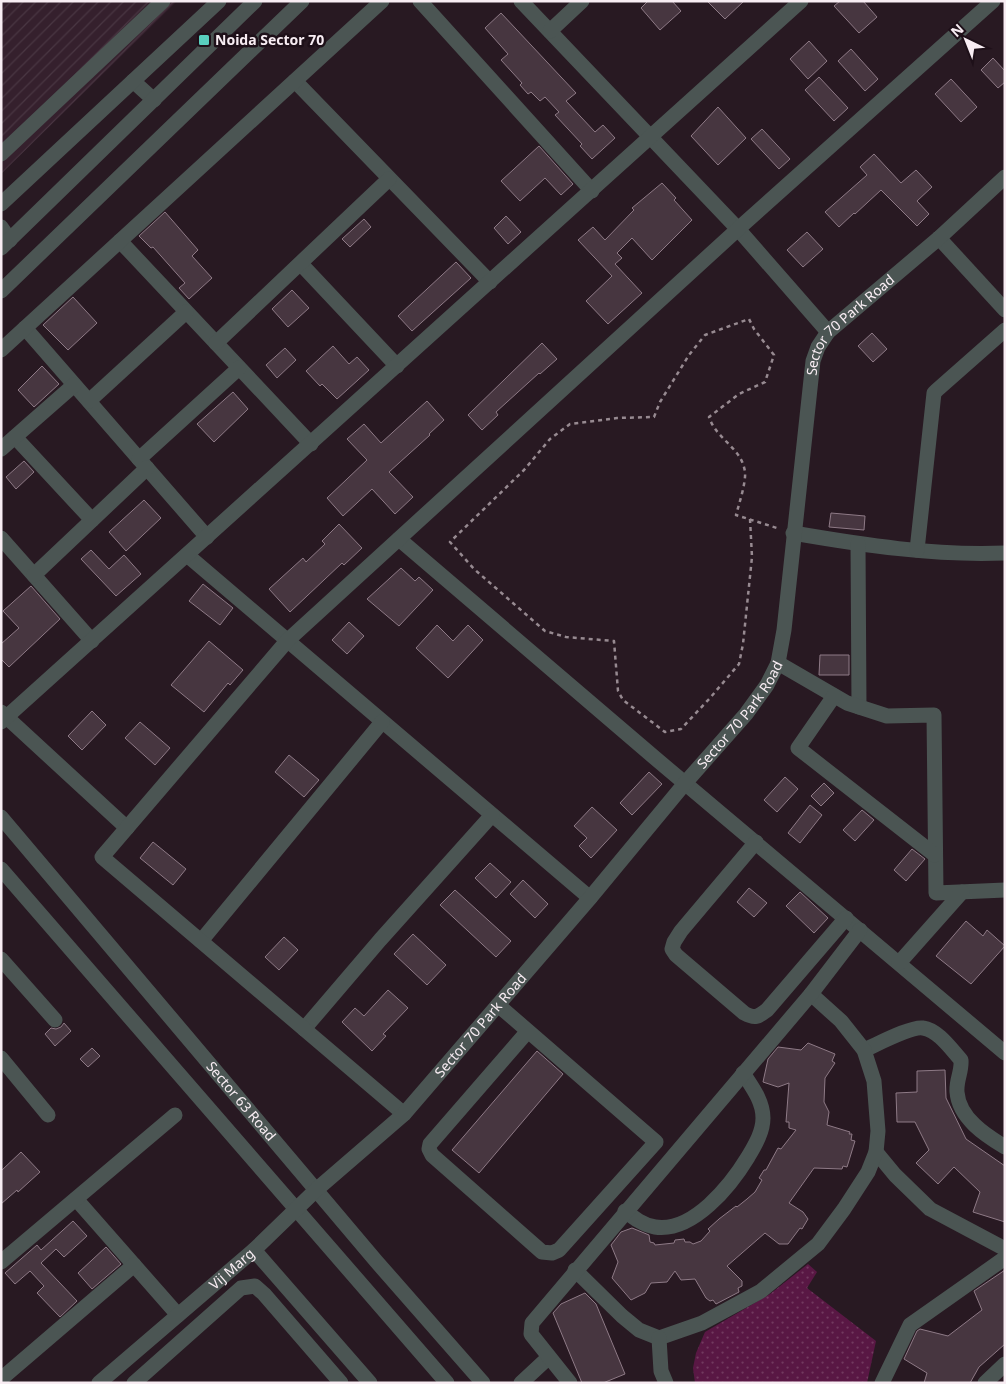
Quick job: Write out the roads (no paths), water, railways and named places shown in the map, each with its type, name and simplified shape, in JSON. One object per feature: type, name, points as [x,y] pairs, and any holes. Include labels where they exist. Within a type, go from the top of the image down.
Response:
[{"type":"street","points":[[1,154],[163,1]]},
{"type":"street","points":[[1,204],[219,1]]},
{"type":"street","points":[[1,227],[6,244],[255,1]]},
{"type":"street","points":[[1,291],[302,1]]},
{"type":"street","points":[[1,350],[382,1]]},
{"type":"street","points":[[420,1],[592,191]]},
{"type":"street","points":[[522,1],[738,229],[828,332]]},
{"type":"street","points":[[550,31],[582,1]]},
{"type":"street","points":[[127,828],[3,717],[187,556],[801,1]]},
{"type":"street","points":[[404,1114],[102,856],[288,641],[738,229],[993,1]]},
{"type":"street","points":[[133,81],[154,100]]},
{"type":"street","points":[[295,81],[490,282]]},
{"type":"street","name":"Sector 70 Park Road","points":[[254,1250],[316,1190],[404,1114],[590,898],[686,782],[746,714],[767,686],[778,662],[784,630],[813,361],[818,347],[828,332],[939,238],[1005,177]]},
{"type":"street","points":[[216,343],[389,179]]},
{"type":"street","points":[[939,238],[1005,310]]},
{"type":"street","points":[[120,241],[310,444]]},
{"type":"street","points":[[301,264],[397,366]]},
{"type":"street","points":[[89,401],[186,312]]},
{"type":"street","points":[[25,328],[207,537]]},
{"type":"street","points":[[917,550],[934,394],[1005,330]]},
{"type":"street","points":[[34,575],[92,520],[143,463],[239,368]]},
{"type":"street","points":[[1,449],[74,384]]},
{"type":"street","points":[[15,437],[92,520]]},
{"type":"street","points":[[793,533],[876,547],[984,554],[1005,553]]},
{"type":"street","points":[[1,538],[92,640]]},
{"type":"street","points":[[399,539],[655,758],[686,782],[1005,1052]]},
{"type":"street","points":[[858,544],[859,707]]},
{"type":"street","points":[[187,556],[590,898]]},
{"type":"street","points":[[778,662],[847,704],[887,716],[934,715],[936,893],[1005,890]]},
{"type":"street","points":[[834,696],[798,748],[936,855]]},
{"type":"street","points":[[201,942],[382,722]]},
{"type":"street","points":[[304,1029],[380,940],[492,815]]},
{"type":"street","name":"Sector 63 Road","points":[[1,817],[376,1261],[483,1383]]},
{"type":"street","points":[[756,842],[681,932],[674,942],[672,949],[676,955],[744,1013],[752,1018],[758,1017],[767,1010],[846,918]]},
{"type":"street","name":"Sector 63 Road","points":[[1,869],[447,1383]]},
{"type":"street","points":[[899,963],[962,892]]},
{"type":"street","points":[[570,1383],[531,1334],[532,1322],[811,994],[860,930]]},
{"type":"street","points":[[1,959],[55,1020]]},
{"type":"street","points":[[575,1270],[639,1330],[658,1338],[702,1323],[761,1291],[818,1244],[868,1172],[876,1152],[878,1131],[874,1082],[864,1050],[841,1021],[811,994]]},
{"type":"street","points":[[498,1005],[528,1031],[656,1142],[559,1250],[552,1253],[542,1252],[432,1155],[429,1150],[430,1144],[528,1031]]},
{"type":"street","points":[[864,1050],[915,1028],[924,1028],[936,1034],[961,1060],[962,1071],[958,1080],[957,1092],[960,1105],[976,1127],[1005,1147]]},
{"type":"street","points":[[3,1063],[48,1115]]},
{"type":"street","points":[[625,1212],[640,1222],[656,1227],[672,1226],[686,1221],[703,1210],[724,1191],[740,1171],[760,1135],[763,1119],[761,1103],[743,1073]]},
{"type":"street","points":[[1,1262],[175,1115]]},
{"type":"street","points":[[876,1152],[896,1176],[930,1209],[1005,1249]]},
{"type":"street","points":[[76,1199],[178,1315]]},
{"type":"street","name":"Vij Marg","points":[[99,1383],[254,1250],[370,1383]]},
{"type":"street","points":[[882,1383],[910,1325],[1005,1258]]},
{"type":"street","points":[[1,1379],[134,1264]]},
{"type":"street","points":[[134,1383],[241,1288],[255,1286],[341,1383]]},
{"type":"street","points":[[658,1338],[659,1362],[666,1383]]},
{"type":"street","points":[[521,1383],[549,1357]]},
{"type":"street","points":[[985,1383],[1005,1364]]},
{"type":"place","name":"Noida Sector 70","points":[[204,40]]}]
